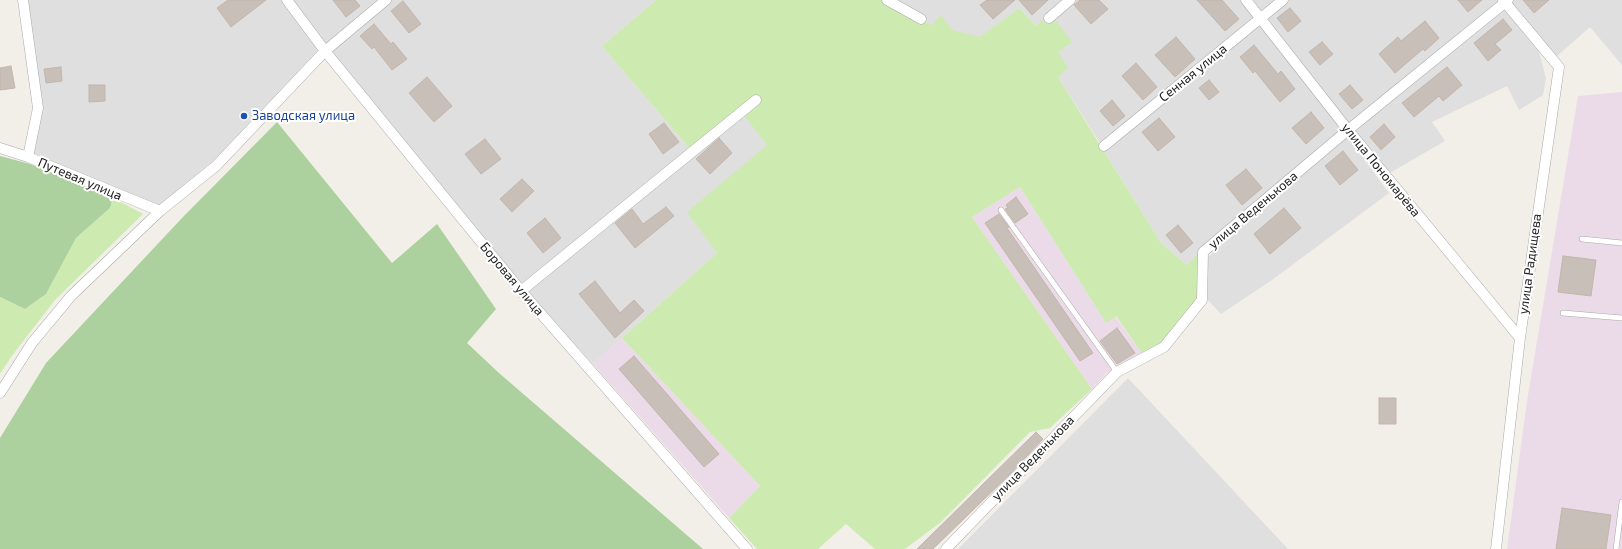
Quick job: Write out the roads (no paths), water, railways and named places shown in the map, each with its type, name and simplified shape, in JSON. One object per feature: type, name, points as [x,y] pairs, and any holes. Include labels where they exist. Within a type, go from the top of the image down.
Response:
[{"type":"street","points":[[22,0],[38,108],[28,157]]},
{"type":"street","name":"Боровая улица","points":[[287,0],[325,51],[522,291],[747,549]]},
{"type":"street","points":[[0,392],[32,344],[71,296],[160,212],[216,166],[325,51],[386,0]]},
{"type":"street","points":[[887,0],[921,20]]},
{"type":"street","points":[[1049,18],[1070,0]]},
{"type":"street","name":"улица Пономарёва","points":[[1246,0],[1348,130],[1520,338]]},
{"type":"street","name":"Сенная улица","points":[[1104,146],[1283,0]]},
{"type":"street","name":"улица Веденькова","points":[[946,549],[1116,372],[1164,347],[1202,300],[1203,252],[1348,130],[1506,1]]},
{"type":"street","name":"улица Радищева","points":[[1496,549],[1520,338],[1559,67],[1506,1]]},
{"type":"street","points":[[522,291],[756,100]]},
{"type":"street","name":"Путевая улица","points":[[0,148],[28,157],[160,212]]},
{"type":"lane","points":[[1002,210],[1116,372]]},
{"type":"lane","points":[[1582,239],[1622,243]]},
{"type":"lane","points":[[1564,313],[1622,318]]},
{"type":"lane","points":[[1616,549],[1622,502]]},
{"type":"place","name":"Заводская улица","points":[[244,116]]}]
